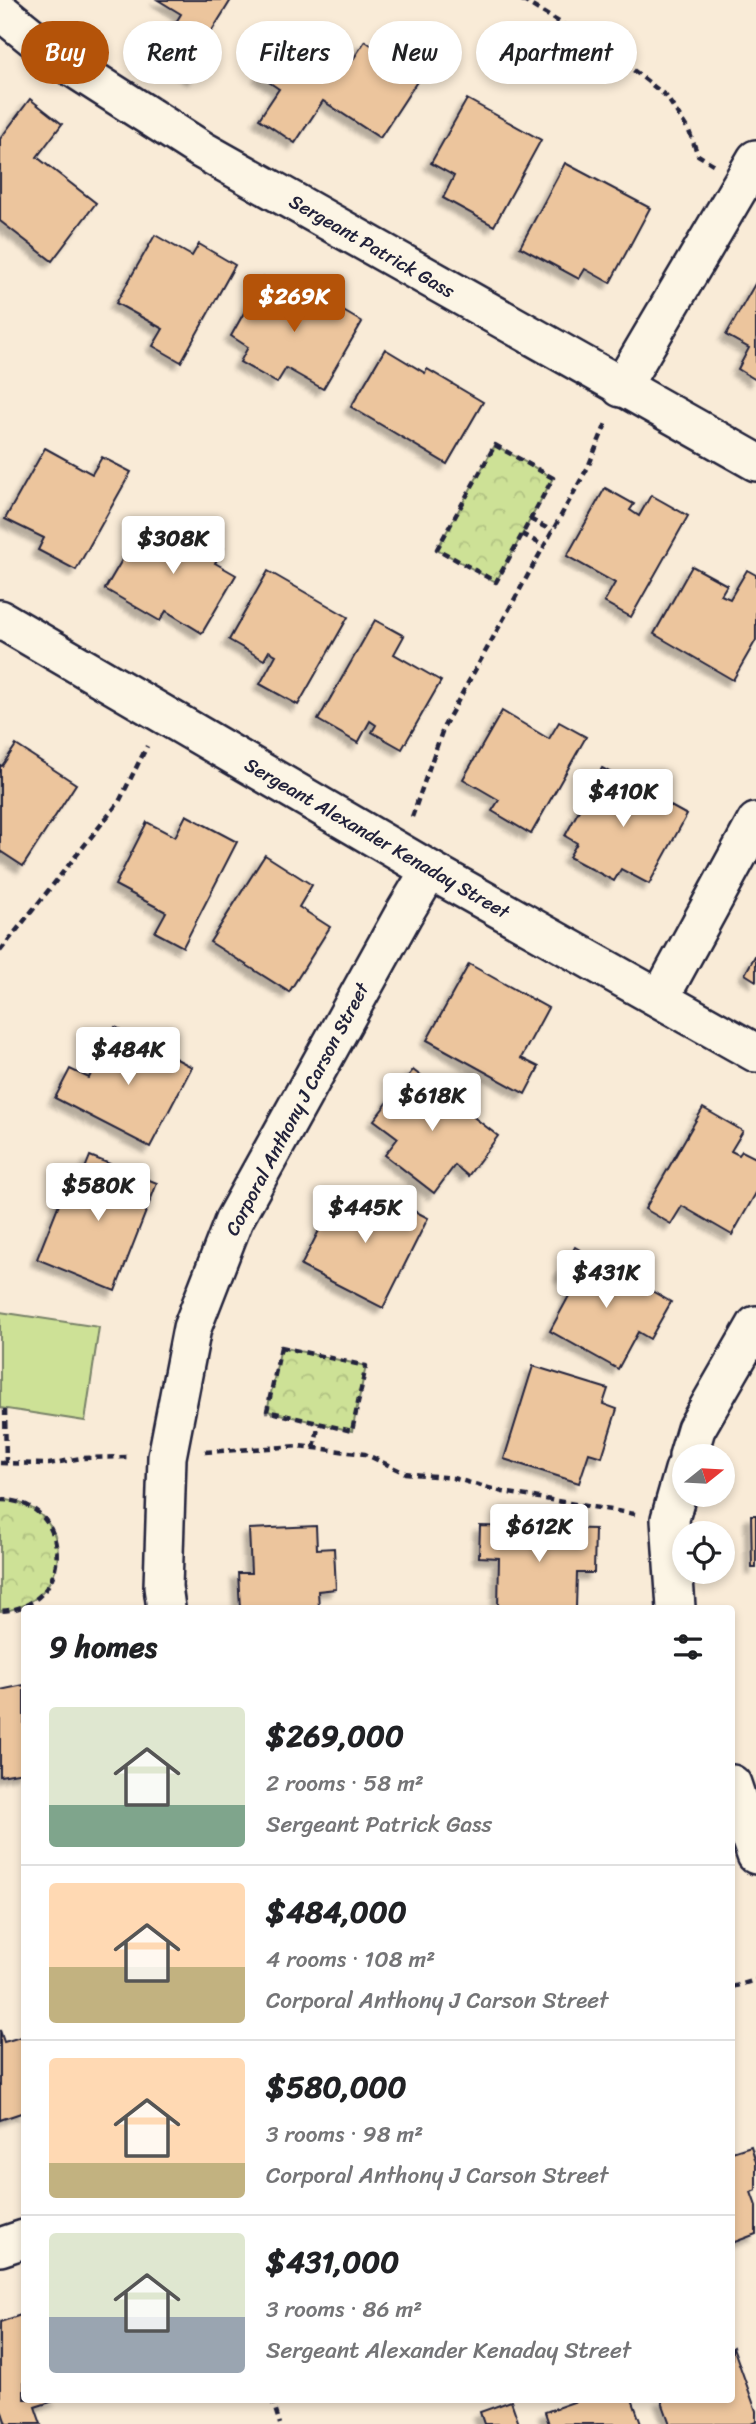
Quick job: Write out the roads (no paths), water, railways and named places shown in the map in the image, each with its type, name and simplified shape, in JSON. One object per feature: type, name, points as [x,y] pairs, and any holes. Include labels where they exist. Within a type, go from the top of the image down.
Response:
[{"type":"street","name":"Sergeant Patrick Gass","points":[[0,11],[58,58],[202,150],[756,462]]},
{"type":"street","points":[[621,387],[749,170]]},
{"type":"street","name":"Sergeant Alexander Kenaday Street","points":[[0,619],[430,870],[756,1053]]},
{"type":"street","points":[[660,998],[756,822]]},
{"type":"street","name":"Corporal Anthony J Carson Street","points":[[166,1605],[163,1587],[167,1457],[192,1328],[234,1220],[430,870]]},
{"type":"street","points":[[692,1444],[696,1429],[756,1325]]},
{"type":"street","points":[[674,1507],[670,1520],[675,1605]]},
{"type":"street","points":[[735,1793],[756,1856]]},
{"type":"street","points":[[0,2247],[21,2240]]}]
